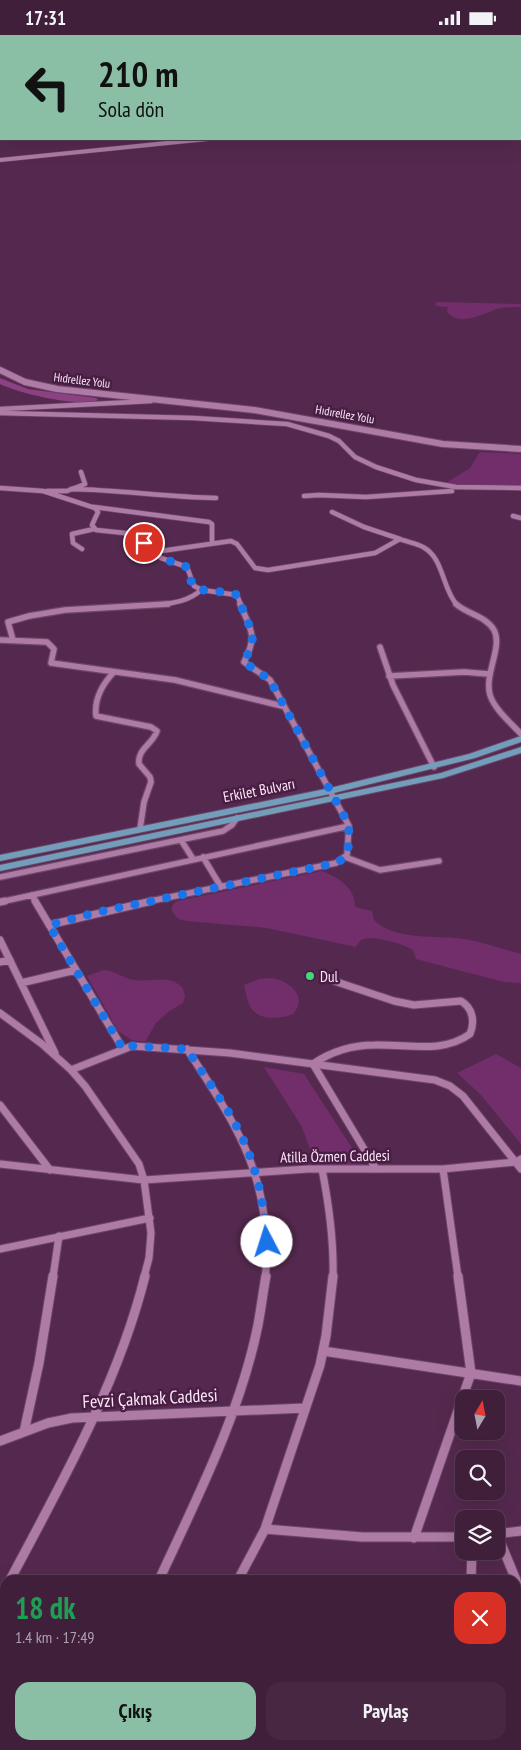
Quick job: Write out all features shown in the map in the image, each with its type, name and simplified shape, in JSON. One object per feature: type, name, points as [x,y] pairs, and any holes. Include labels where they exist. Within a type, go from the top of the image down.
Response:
[{"type":"main road","name":"Erkilet Bulvarı","points":[[0,868],[237,818],[332,795],[472,757],[521,739]]},
{"type":"main road","name":"Erkilet Bulvarı","points":[[0,858],[140,829],[444,775],[521,750]]},
{"type":"street","points":[[0,160],[197,140]]},
{"type":"street","name":"Hıdrellez Yolu","points":[[0,370],[20,380],[46,387],[165,400]]},
{"type":"street","points":[[0,411],[165,400]]},
{"type":"street","name":"Hıdırellez Yolu","points":[[165,400],[275,414],[438,443],[521,449]]},
{"type":"street","points":[[0,411],[96,417],[183,417],[288,425],[308,429],[334,439],[342,444],[352,455],[394,474],[441,486],[476,489]]},
{"type":"street","points":[[71,489],[85,483],[81,472]]},
{"type":"street","points":[[0,488],[43,491],[114,489],[176,497],[216,498]]},
{"type":"street","points":[[304,497],[328,494],[366,497],[426,491],[521,489]]},
{"type":"street","points":[[43,491],[93,507],[209,522],[212,524],[212,543]]},
{"type":"street","points":[[93,507],[98,512],[92,524],[94,529]]},
{"type":"street","points":[[332,512],[364,527],[425,549],[440,568],[445,585],[454,602],[493,629],[497,643],[487,687],[492,700],[506,719],[521,734]]},
{"type":"street","points":[[513,516],[521,518]]},
{"type":"street","points":[[49,925],[98,912],[331,864],[345,857],[348,852],[349,825],[282,706],[270,680],[244,662],[251,647],[253,635],[237,595],[220,590],[201,590],[192,583],[187,567],[164,559],[134,534],[104,532],[94,529],[72,534],[73,543],[82,549]]},
{"type":"street","points":[[154,552],[212,543],[235,542],[255,568],[268,570],[298,567],[377,553],[400,539]]},
{"type":"street","points":[[13,640],[8,622],[11,620],[40,614],[83,609],[166,604],[189,599],[197,595],[201,590]]},
{"type":"street","points":[[0,640],[43,641],[50,644],[54,649],[52,663],[181,681],[282,706]]},
{"type":"street","points":[[380,647],[389,677],[434,767]]},
{"type":"street","points":[[389,677],[464,672],[489,674]]},
{"type":"street","points":[[113,673],[102,685],[95,710],[96,716],[151,727],[157,731],[155,737],[143,749],[138,759],[140,766],[150,777],[151,781],[143,807],[140,829]]},
{"type":"street","points":[[0,877],[223,831],[232,825],[237,818]]},
{"type":"street","points":[[0,902],[349,825]]},
{"type":"street","points":[[181,839],[193,859]]},
{"type":"street","points":[[203,857],[220,887]]},
{"type":"street","points":[[345,857],[380,871],[439,861]]},
{"type":"street","points":[[32,895],[123,1049]]},
{"type":"street","points":[[0,939],[56,1057]]},
{"type":"street","points":[[0,962],[10,960]]},
{"type":"street","points":[[21,983],[76,970]]},
{"type":"street","points":[[313,1064],[329,1054],[363,1046],[430,1047],[448,1044],[465,1038],[473,1028],[470,1010],[461,1001],[414,1005],[334,981]]},
{"type":"street","points":[[1,1015],[56,1057],[85,1086],[139,1164],[144,1180],[150,1218],[149,1258],[138,1303],[120,1355],[94,1417],[13,1575]]},
{"type":"street","points":[[71,1070],[132,1046],[187,1049],[428,1079],[450,1086],[463,1096],[518,1160],[521,1169]]},
{"type":"street","points":[[161,1575],[197,1497],[232,1410],[254,1337],[265,1281],[266,1224],[256,1173],[239,1131],[187,1049]]},
{"type":"street","points":[[313,1064],[376,1169]]},
{"type":"street","points":[[0,1105],[50,1170]]},
{"type":"street","name":"Atilla Özmen Caddesi","points":[[0,1164],[144,1180],[322,1169],[443,1169],[518,1160]]},
{"type":"street","points":[[241,1575],[265,1529],[323,1351],[334,1287],[334,1256],[329,1203],[322,1169]]},
{"type":"street","points":[[414,1538],[470,1373],[443,1169]]},
{"type":"street","points":[[0,1249],[150,1218]]},
{"type":"street","points":[[24,1432],[39,1363],[59,1236]]},
{"type":"street","points":[[323,1351],[521,1381]]},
{"type":"street","name":"Fevzi Çakmak Caddesi","points":[[0,1441],[61,1420],[232,1410],[305,1408]]},
{"type":"street","points":[[265,1529],[330,1535],[414,1538],[455,1537]]},
{"type":"street","points":[[505,1533],[521,1531]]},
{"type":"street","points":[[505,1553],[514,1575]]},
{"type":"street","points":[[471,1575],[472,1560]]},
{"type":"shaded area","points":[[437,302],[521,304],[521,307],[501,308],[466,319],[459,319],[447,312],[448,307],[435,306]]},
{"type":"shaded area","points":[[0,378],[28,389],[96,398],[98,400],[89,402],[64,401],[34,395],[0,384]]},
{"type":"shaded area","points":[[480,452],[521,454],[521,488],[443,485],[470,468]]},
{"type":"shaded area","points":[[322,871],[345,884],[352,894],[355,907],[372,911],[374,920],[383,927],[417,936],[464,939],[521,954],[521,983],[504,982],[416,959],[413,950],[387,941],[365,938],[356,947],[267,928],[187,921],[178,919],[172,911],[172,906],[177,901]]},
{"type":"shaded area","points":[[104,970],[140,981],[173,981],[183,989],[185,996],[183,1003],[168,1012],[156,1023],[145,1042],[132,1040],[118,1031],[87,976]]},
{"type":"shaded area","points":[[272,978],[285,982],[298,995],[299,1001],[293,1014],[271,1018],[259,1015],[251,1008],[244,985],[259,979]]},
{"type":"shaded area","points":[[496,1054],[521,1068],[521,1144],[480,1094],[457,1073]]},
{"type":"shaded area","points":[[264,1067],[304,1074],[365,1168],[316,1166],[302,1127]]},
{"type":"place","name":"Dul","points":[[310,976]]},
{"type":"route","points":[[144,543],[161,558],[187,567],[193,585],[201,590],[225,591],[237,595],[253,635],[250,652],[244,662],[270,680],[282,706],[349,825],[348,852],[343,860],[336,863],[98,912],[49,925],[123,1049],[132,1046],[187,1049],[239,1131],[256,1173],[264,1207],[267,1242]]}]
